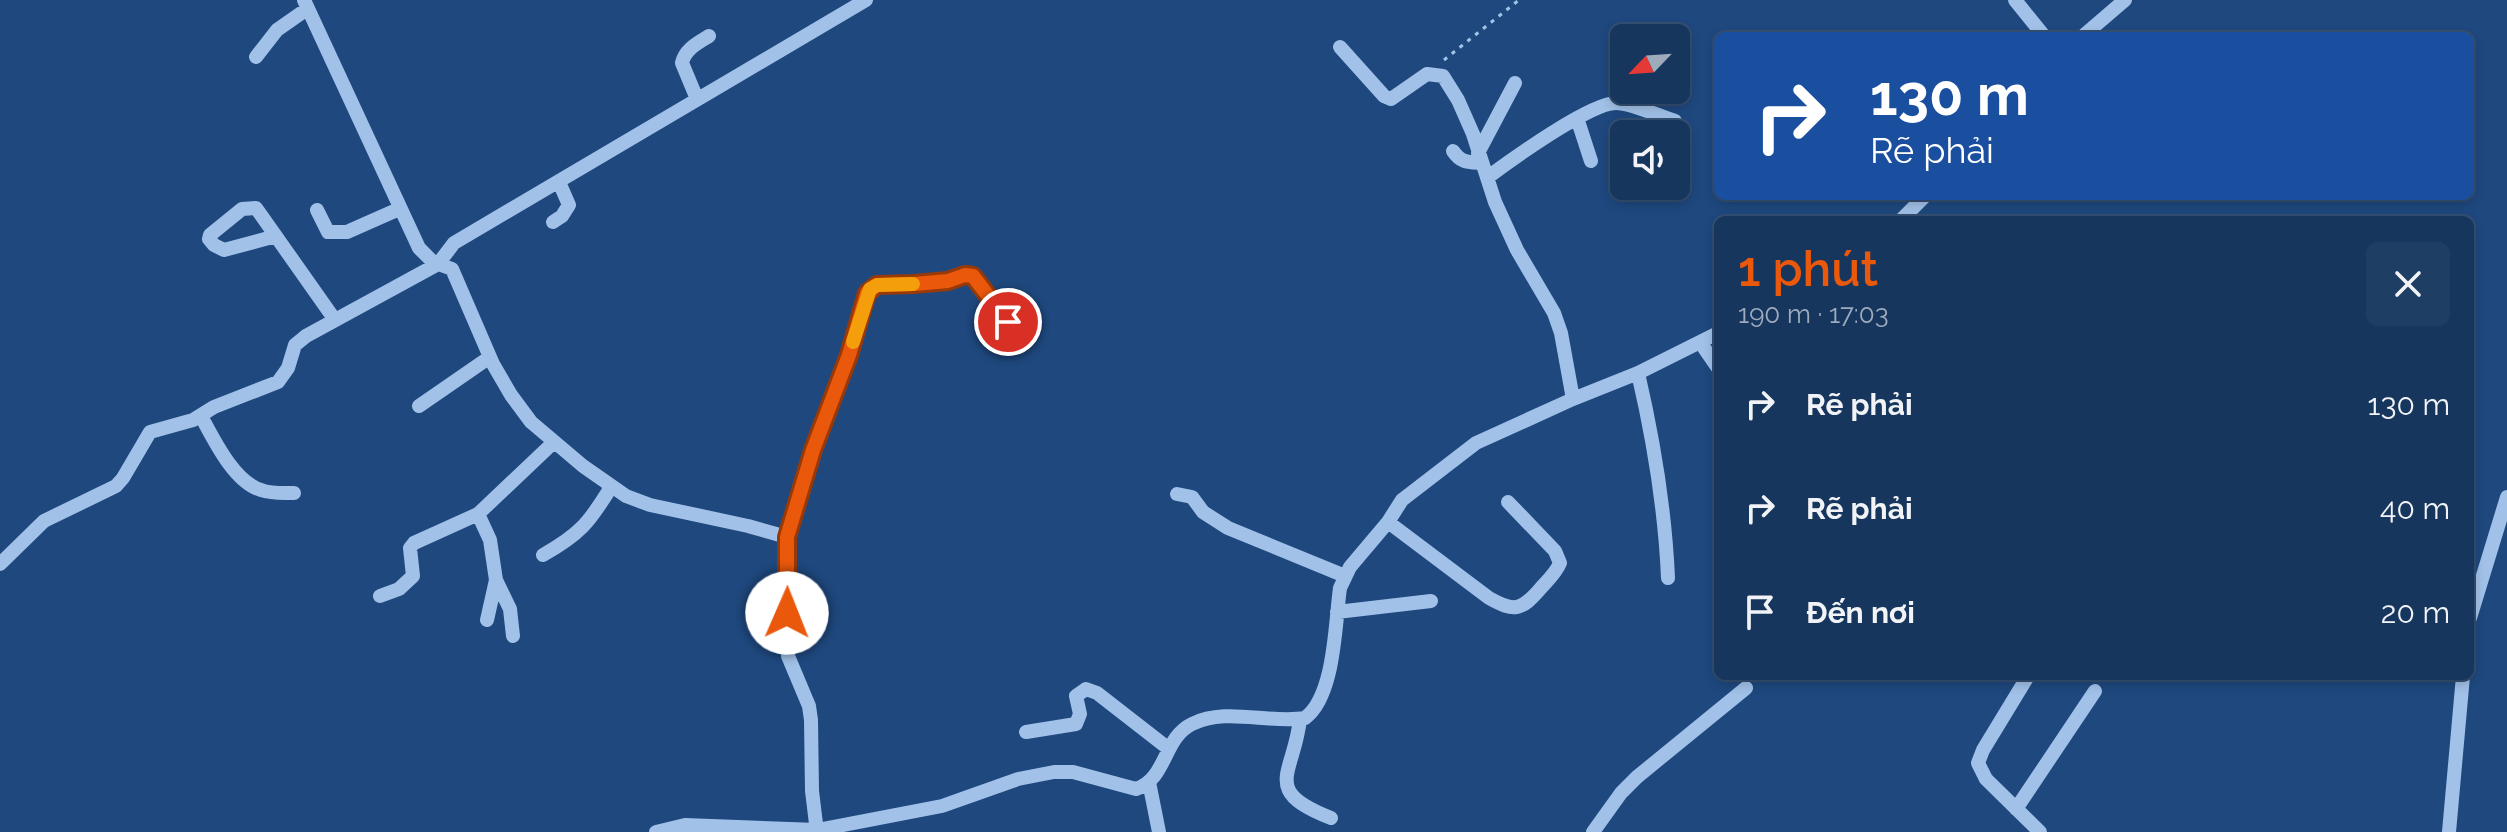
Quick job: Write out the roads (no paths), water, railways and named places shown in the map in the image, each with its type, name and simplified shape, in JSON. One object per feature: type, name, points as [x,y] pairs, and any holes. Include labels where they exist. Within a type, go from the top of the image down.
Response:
[{"type":"street","points":[[0,564],[44,521],[116,486],[150,432],[201,416],[214,407],[278,382],[288,368],[295,345],[306,336],[438,264],[454,243],[866,0]]},
{"type":"street","points":[[2015,0],[2041,32]]},
{"type":"street","points":[[2088,32],[2125,0]]},
{"type":"street","points":[[256,57],[277,30],[305,4],[423,255],[452,269],[490,357],[522,411],[554,442],[611,487],[650,505],[787,537]]},
{"type":"street","points":[[697,99],[682,63],[686,52],[709,36]]},
{"type":"street","points":[[1340,47],[1384,96],[1391,99],[1427,74],[1443,76],[1473,134],[1495,202],[1517,250],[1554,313],[1561,333],[1573,399]]},
{"type":"street","points":[[1483,164],[1515,83]]},
{"type":"street","points":[[1453,151],[1464,162],[1483,164],[1601,106],[1617,103],[1672,120]]},
{"type":"street","points":[[1577,118],[1591,161]]},
{"type":"street","points":[[553,222],[562,216],[569,205],[559,182]]},
{"type":"street","points":[[1905,216],[1921,200]]},
{"type":"street","points":[[317,210],[328,232],[337,233],[347,232],[399,209]]},
{"type":"street","points":[[276,236],[335,320]]},
{"type":"street","points":[[817,831],[812,791],[809,706],[788,656],[787,537],[813,450],[849,355],[864,300],[870,289],[877,285],[948,281],[965,275],[973,276],[1008,322]]},
{"type":"street","points":[[656,832],[685,825],[817,831],[942,806],[1037,774],[1073,772],[1131,789],[1140,788],[1161,767],[1175,737],[1204,719],[1300,719],[1313,712],[1324,692],[1345,576],[1410,492],[1476,443],[1638,373],[1714,335]]},
{"type":"street","points":[[1700,342],[1714,362]]},
{"type":"street","points":[[419,406],[490,357]]},
{"type":"street","points":[[1638,373],[1655,448],[1668,578]]},
{"type":"street","points":[[201,416],[218,448],[253,486],[263,491],[294,493]]},
{"type":"street","points":[[380,596],[399,589],[413,576],[410,548],[414,543],[478,514],[554,442]]},
{"type":"street","points":[[543,555],[581,531],[611,487]]},
{"type":"street","points":[[1177,494],[1192,497],[1203,512],[1228,528],[1345,576]]},
{"type":"street","points":[[2474,605],[2507,497]]},
{"type":"street","points":[[1388,522],[1489,598],[1505,607],[1521,607],[1530,602],[1560,563],[1555,551],[1508,502]]},
{"type":"street","points":[[478,514],[490,540],[496,580],[510,609],[513,636]]},
{"type":"street","points":[[487,620],[496,580]]},
{"type":"street","points":[[1337,612],[1431,601]]},
{"type":"street","points":[[2026,680],[1978,763],[1986,779],[2040,832]]},
{"type":"street","points":[[2449,832],[2463,680]]},
{"type":"street","points":[[1593,832],[1621,793],[1637,777],[1746,688]]},
{"type":"street","points":[[1026,732],[1076,724],[1080,714],[1076,696],[1086,689],[1092,690],[1169,749]]},
{"type":"street","points":[[2016,809],[2095,691]]},
{"type":"street","points":[[1300,719],[1296,748],[1286,767],[1288,792],[1294,801],[1331,818]]},
{"type":"street","points":[[1149,782],[1159,832]]}]
